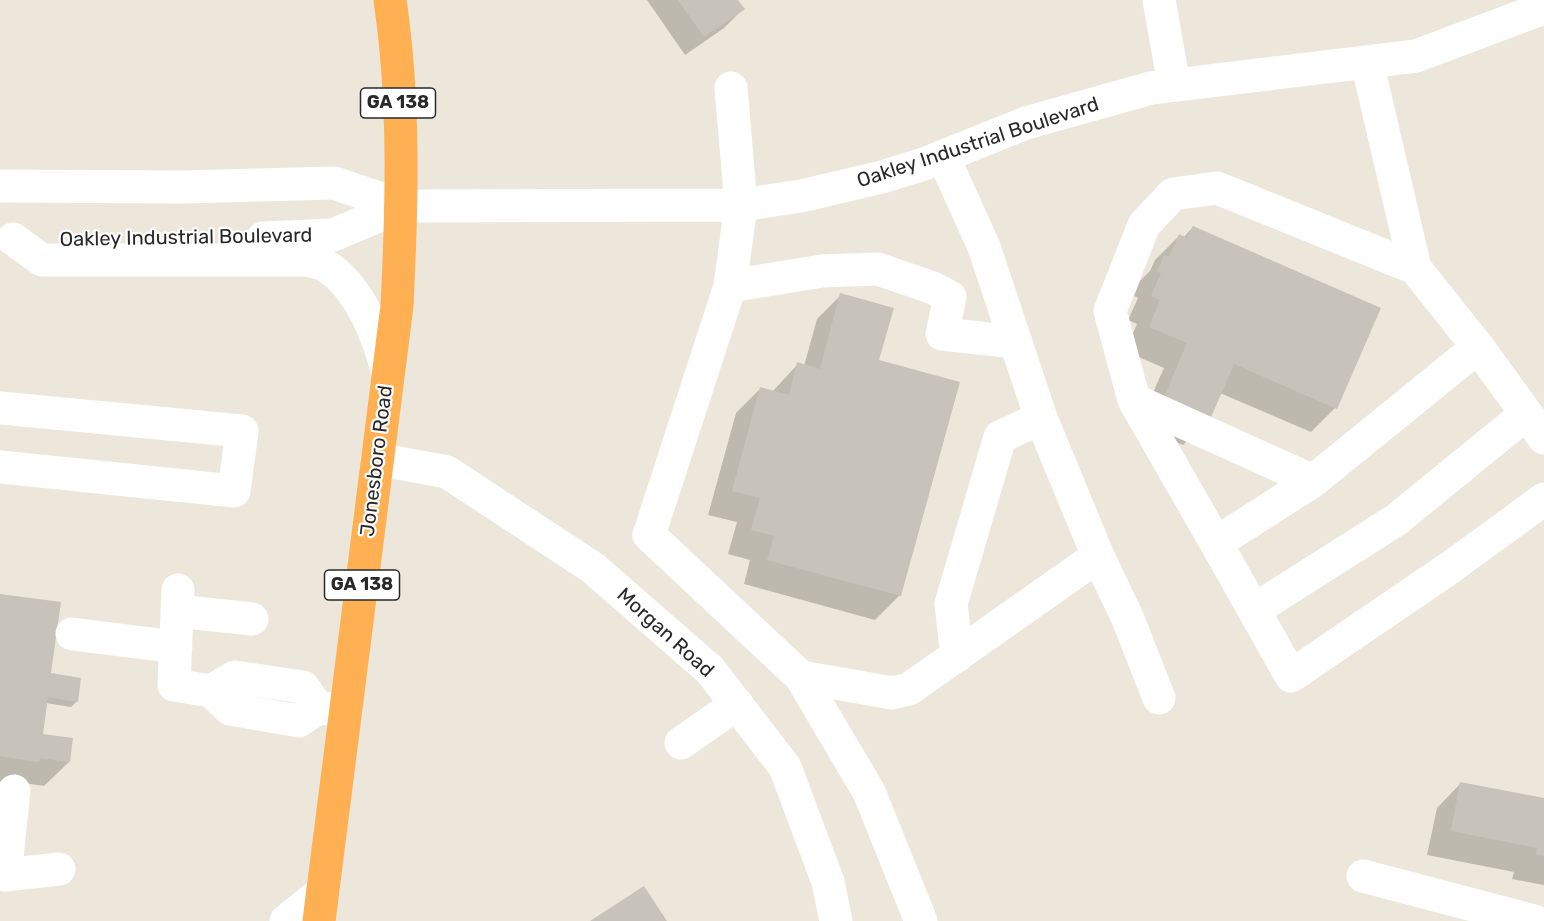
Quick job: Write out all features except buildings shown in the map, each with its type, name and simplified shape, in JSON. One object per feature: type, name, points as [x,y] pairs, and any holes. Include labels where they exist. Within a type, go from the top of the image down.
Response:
[{"type":"highway","name":"Jonesboro Road","points":[[321,906],[332,709],[377,459],[397,306],[402,206],[396,42],[390,0]]},
{"type":"street","points":[[1160,0],[1174,85]]},
{"type":"street","name":"Oakley Industrial Boulevard","points":[[0,186],[182,187],[334,183],[402,206],[741,205],[837,189],[882,177],[1026,123],[1151,88],[1416,56],[1525,9]]},
{"type":"street","points":[[1254,610],[1396,520],[1535,426],[1478,347],[1415,268],[1367,62]]},
{"type":"street","points":[[731,88],[741,205],[730,286],[649,535],[801,677],[869,792],[921,921]]},
{"type":"street","points":[[943,156],[984,247],[1041,418],[1098,556],[1128,619],[1159,698]]},
{"type":"street","points":[[1415,268],[1217,188],[1173,194],[1144,225],[1110,311],[1134,400],[1291,676],[1451,567],[1544,499]]},
{"type":"street","name":"Oakley Industrial Boulevard","points":[[7,239],[176,242],[333,235],[402,206]]},
{"type":"street","points":[[7,239],[42,260],[308,260],[326,266],[345,282],[381,343],[388,374]]},
{"type":"street","points":[[730,286],[822,271],[878,269],[933,288],[950,297],[942,334],[1016,342]]},
{"type":"street","points":[[1216,543],[1314,481],[1478,347]]},
{"type":"street","points":[[1134,400],[1314,481]]},
{"type":"street","points":[[0,408],[242,431],[234,491],[0,467]]},
{"type":"street","points":[[957,656],[951,604],[1000,437],[1041,418]]},
{"type":"street","name":"Morgan Road","points":[[377,459],[447,472],[592,568],[710,670],[785,767],[828,882],[836,921]]},
{"type":"street","points":[[801,677],[892,693],[909,690],[1098,556]]},
{"type":"street","points":[[252,619],[177,601],[174,685],[211,691],[231,709],[299,721],[332,709]]},
{"type":"street","points":[[72,634],[176,647]]},
{"type":"street","points":[[681,743],[737,704]]},
{"type":"street","points":[[14,791],[5,875],[59,869]]},
{"type":"street","points":[[1363,876],[1534,921]]},
{"type":"street","points":[[286,921],[321,906]]}]
